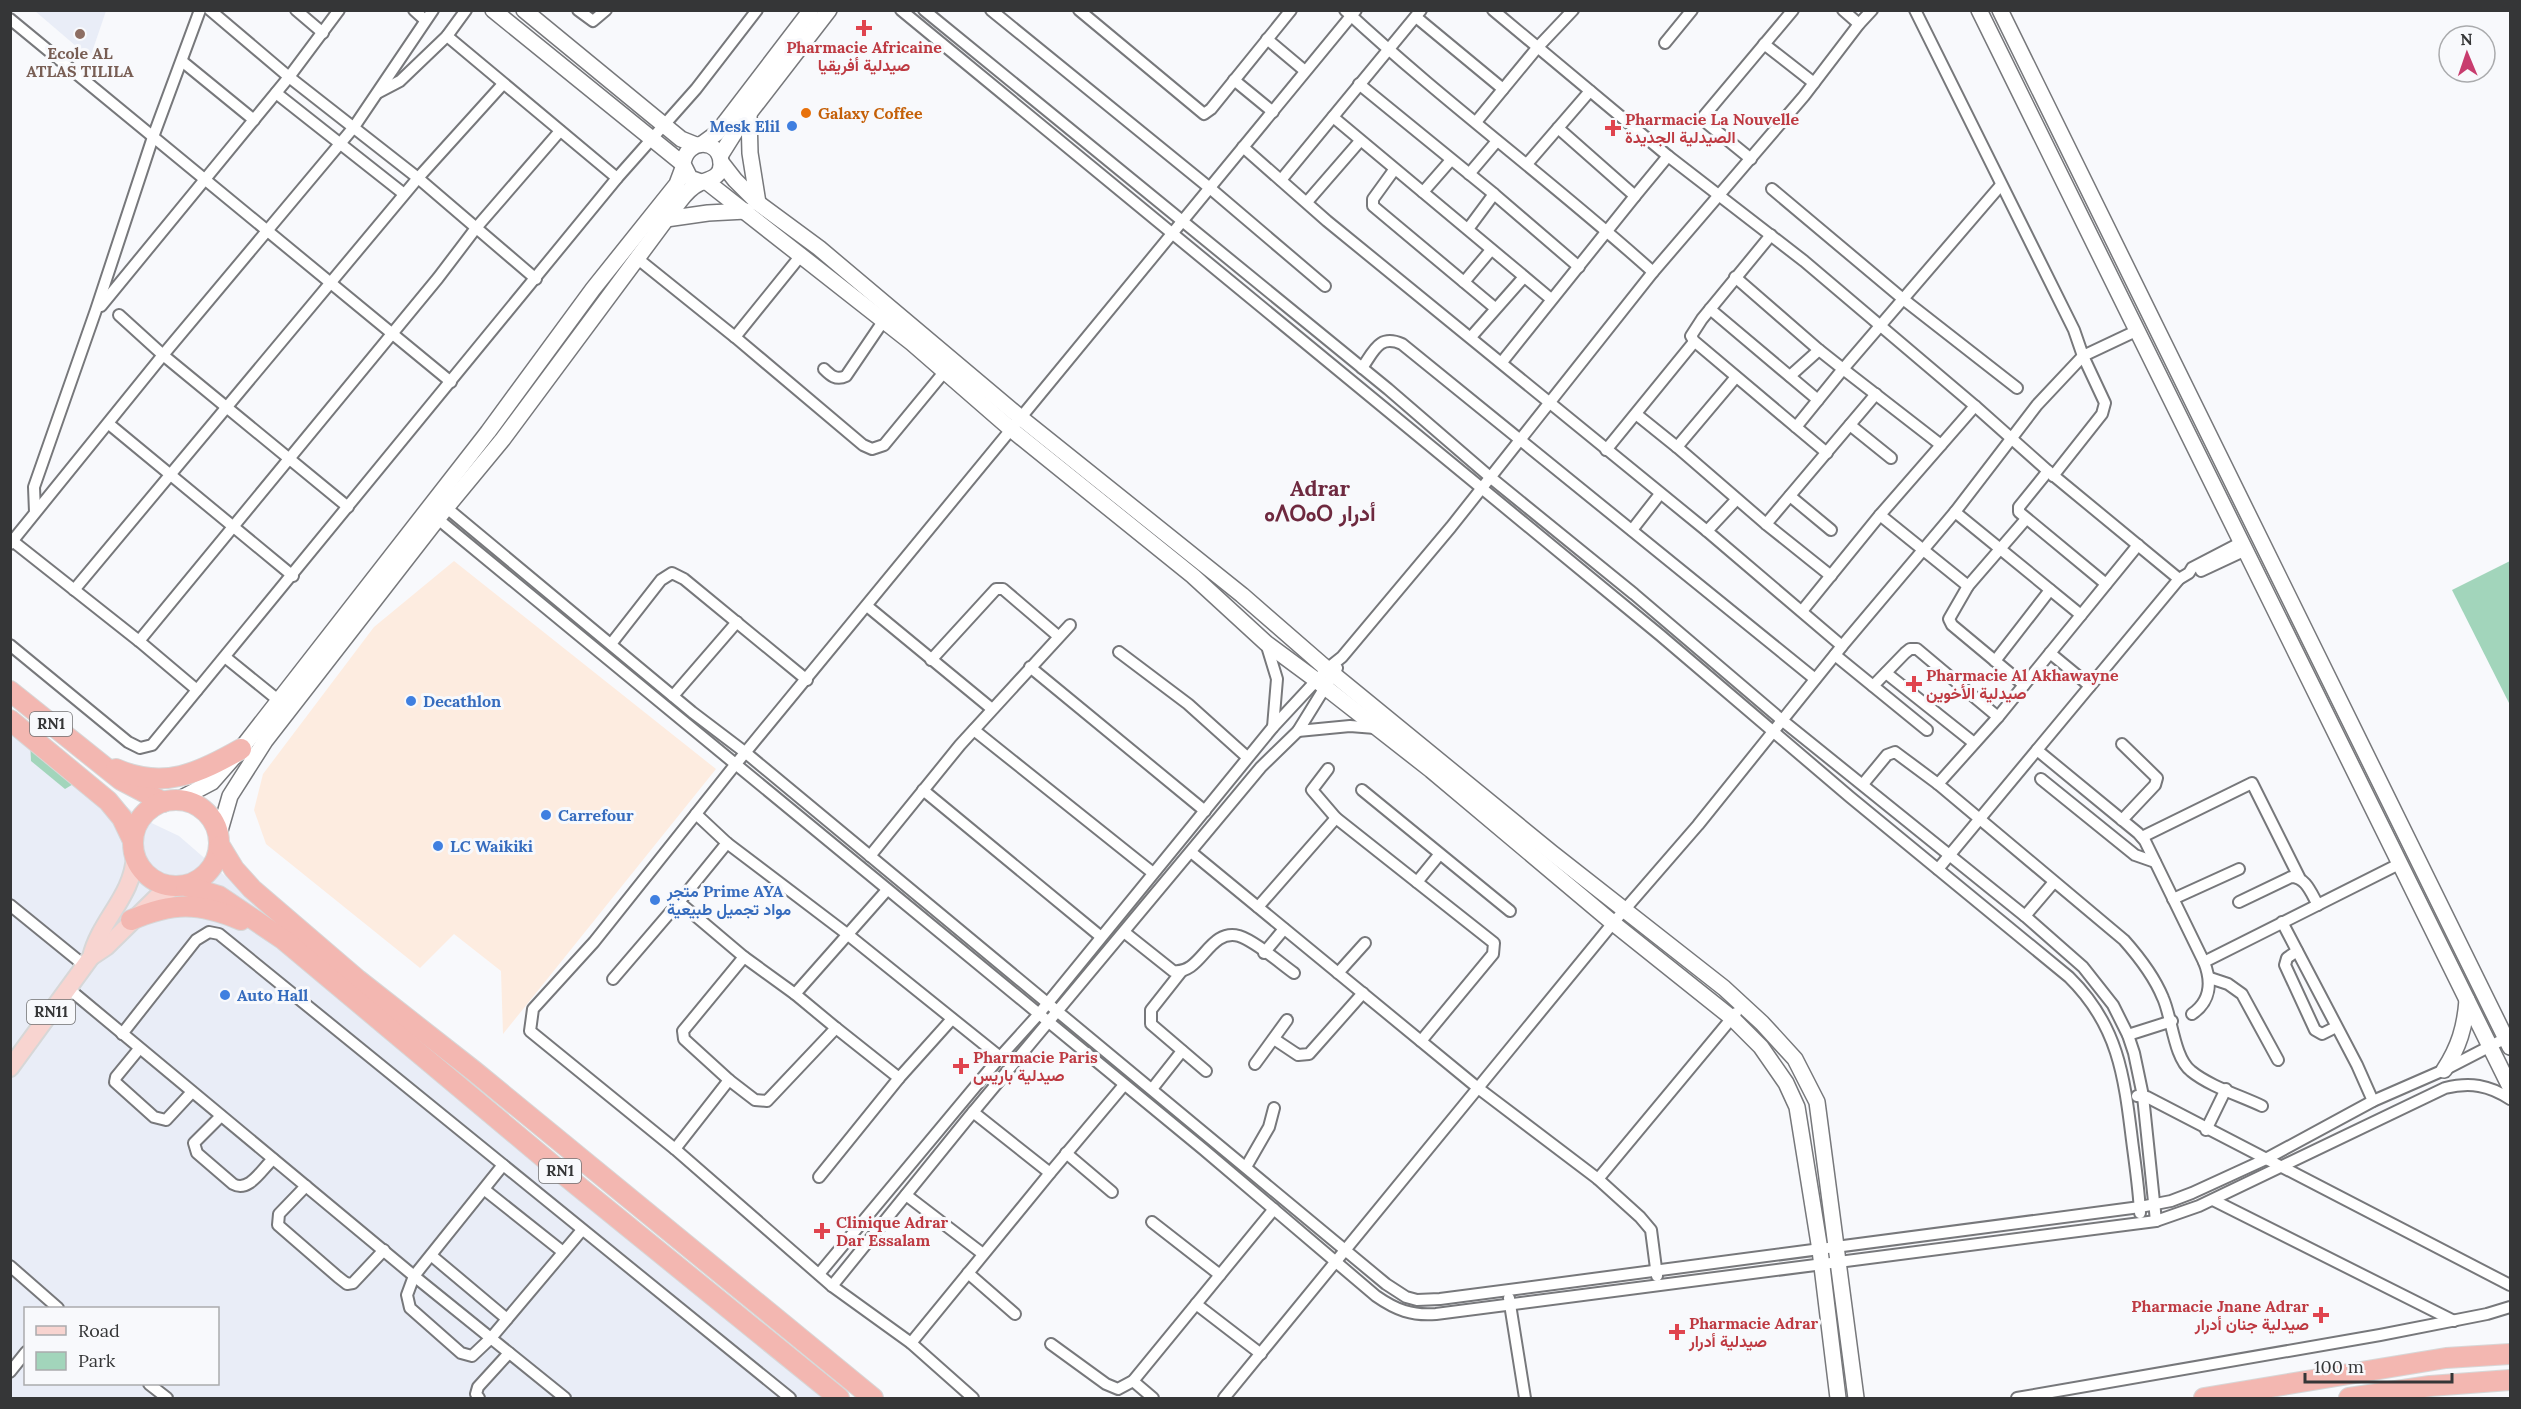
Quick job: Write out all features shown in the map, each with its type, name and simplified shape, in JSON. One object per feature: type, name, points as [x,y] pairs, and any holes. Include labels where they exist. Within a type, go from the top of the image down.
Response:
[{"type":"highway","name":"RN1","points":[[10,691],[131,787],[171,801],[188,801],[204,810],[216,825],[219,840],[234,869],[252,889],[358,980],[450,1052],[873,1398]]},
{"type":"highway","name":"RN1","points":[[10,720],[108,801],[123,818],[147,876],[160,884],[180,886],[219,896],[284,940],[562,1173],[840,1398]]},
{"type":"highway","points":[[92,758],[136,776],[165,778],[187,776],[212,766],[241,749]]},
{"type":"highway","points":[[134,849],[141,818],[155,806],[171,801]]},
{"type":"highway","points":[[180,886],[205,876],[213,867],[219,840]]},
{"type":"highway","points":[[131,920],[161,908],[190,905],[225,913],[284,940]]},
{"type":"highway","points":[[2204,1398],[2446,1358],[2511,1354]]},
{"type":"highway","points":[[2349,1398],[2430,1386],[2511,1380]]},
{"type":"main road","points":[[493,10],[653,139],[683,166],[690,178],[704,182],[752,207],[819,248],[1266,643],[1326,678],[1624,911],[1737,1012],[1795,1059],[1817,1102],[1856,1398]]},
{"type":"main road","points":[[524,10],[681,139],[712,147],[752,207],[802,254],[945,372],[1242,595],[1378,728],[1613,923],[1737,1012],[1771,1059],[1792,1094],[1802,1134],[1821,1257],[1838,1398]]},
{"type":"main road","points":[[171,801],[212,782],[284,704],[436,509],[488,432],[593,289],[677,183],[686,152],[717,133],[812,10]]},
{"type":"main road","points":[[436,509],[503,439],[688,191],[718,174],[720,159],[749,115],[829,10]]},
{"type":"main road","points":[[1979,10],[2511,1087]]},
{"type":"main road","points":[[2000,10],[2508,1043]]},
{"type":"main road","points":[[749,115],[752,207]]},
{"type":"main road","points":[[666,219],[752,207]]},
{"type":"main road","points":[[219,840],[225,808],[236,784],[284,704]]},
{"type":"main road","name":"RN11","points":[[10,1068],[88,961],[98,937],[127,889],[133,874],[134,849]]},
{"type":"main road","name":"RN11","points":[[88,961],[106,947],[157,897],[180,886]]},
{"type":"main road","points":[[2444,1070],[2464,1030],[2467,1000]]},
{"type":"street","points":[[35,512],[34,487],[96,310],[153,136],[183,62],[200,10]]},
{"type":"street","points":[[210,10],[289,77],[418,178],[536,279]]},
{"type":"street","points":[[296,10],[323,33]]},
{"type":"street","points":[[96,310],[289,77],[339,10]]},
{"type":"street","points":[[414,10],[425,20]]},
{"type":"street","points":[[197,690],[139,640],[11,541],[354,127],[433,10]]},
{"type":"street","points":[[379,92],[400,81],[447,36],[466,10]]},
{"type":"street","points":[[579,10],[593,21],[606,10]]},
{"type":"street","points":[[10,645],[128,742],[140,748],[152,745],[293,576],[617,178],[665,125],[757,10]]},
{"type":"street","points":[[900,10],[1173,234],[2082,990],[2103,1018],[2119,1058],[2127,1098],[2141,1223]]},
{"type":"street","points":[[924,10],[1362,368],[1783,721],[2025,916],[2095,980],[2113,1005],[2134,1053],[2143,1096],[2156,1221]]},
{"type":"street","points":[[992,10],[1211,189],[1325,286]]},
{"type":"street","points":[[1079,10],[1201,113],[1208,112],[1290,10]]},
{"type":"street","points":[[1492,10],[1668,156],[1771,235],[2179,579]]},
{"type":"street","points":[[1476,122],[1537,48],[1573,10]]},
{"type":"street","points":[[1665,43],[1692,10]]},
{"type":"street","points":[[1843,10],[1859,24]]},
{"type":"street","points":[[832,1286],[973,1112],[1049,1024],[1261,767],[1298,731],[1326,678],[1342,657],[1521,440],[1653,272],[1751,159],[1872,10]]},
{"type":"street","points":[[1915,10],[2074,330],[2083,356],[2104,400],[2104,407],[2051,473],[2019,507],[2019,512],[2106,584]]},
{"type":"street","points":[[973,1398],[911,1343],[832,1286],[675,1149],[530,1031],[533,1009],[594,942],[735,765],[1211,189],[1350,12],[1388,50],[1607,231],[1653,272]]},
{"type":"street","points":[[1751,159],[1708,124],[1704,116],[1790,12]]},
{"type":"street","points":[[1281,180],[1419,14],[1503,89]]},
{"type":"street","points":[[10,19],[451,382]]},
{"type":"street","points":[[447,36],[617,178]]},
{"type":"street","points":[[1267,39],[1305,71]]},
{"type":"street","points":[[1764,44],[1814,83]]},
{"type":"street","points":[[183,62],[254,120]]},
{"type":"street","points":[[1234,80],[1273,112]]},
{"type":"street","points":[[74,590],[404,194],[503,84]]},
{"type":"street","points":[[1359,84],[1579,267]]},
{"type":"street","points":[[1527,164],[1590,91]]},
{"type":"street","points":[[276,93],[404,194]]},
{"type":"street","points":[[1333,117],[1551,299]]},
{"type":"street","points":[[1558,128],[1635,196]]},
{"type":"street","points":[[139,640],[438,278],[476,228],[560,130]]},
{"type":"street","points":[[1307,202],[1360,141]]},
{"type":"street","points":[[1469,174],[1497,141]]},
{"type":"street","points":[[1243,147],[1802,611],[1873,686],[1928,730]]},
{"type":"street","points":[[1502,362],[1668,156]]},
{"type":"street","points":[[1423,192],[1451,160]]},
{"type":"street","points":[[1394,170],[1373,200],[1373,206],[1495,308]]},
{"type":"street","points":[[1796,427],[1879,325],[2001,185]]},
{"type":"street","points":[[1772,189],[1903,299],[2017,388]]},
{"type":"street","points":[[1468,229],[1494,194]]},
{"type":"street","points":[[1771,235],[1692,333],[1694,342],[1827,453]]},
{"type":"street","points":[[1464,282],[1491,249]]},
{"type":"street","points":[[735,337],[802,254]]},
{"type":"street","points":[[638,259],[863,445],[872,449],[884,445],[945,372]]},
{"type":"street","points":[[1471,337],[1524,277]]},
{"type":"street","points":[[1735,277],[1819,350],[1941,445]]},
{"type":"street","points":[[1710,309],[1818,400]]},
{"type":"street","points":[[119,315],[163,355],[348,507]]},
{"type":"street","points":[[824,369],[832,377],[840,379],[846,376],[884,320]]},
{"type":"street","points":[[1224,1398],[1613,923],[1698,825],[1838,650],[1954,512],[2037,405],[2083,356],[2136,331]]},
{"type":"street","points":[[1362,368],[1380,343],[1387,340],[1402,344],[1815,679]]},
{"type":"street","points":[[1606,450],[1694,342]]},
{"type":"street","points":[[1790,376],[1819,350]]},
{"type":"street","points":[[1677,447],[1736,377]]},
{"type":"street","points":[[1766,524],[1876,394]]},
{"type":"street","points":[[1802,611],[1880,515],[1975,406]]},
{"type":"street","points":[[1636,414],[1736,500],[1831,576]]},
{"type":"street","points":[[109,424],[293,576]]},
{"type":"street","points":[[1850,425],[1891,458]]},
{"type":"street","points":[[1632,530],[1660,494]]},
{"type":"street","points":[[1790,496],[1831,530]]},
{"type":"street","points":[[1707,531],[1736,500]]},
{"type":"street","points":[[436,509],[735,765],[1274,1209],[1376,1296],[1400,1311],[1424,1315],[1659,1285],[2155,1204],[2192,1193],[2264,1160],[2373,1101],[2444,1070],[2490,1046],[2508,1043]]},
{"type":"street","points":[[436,509],[611,644],[746,753],[1345,1251],[1391,1288],[1406,1297],[1428,1300],[1657,1271],[1821,1257]]},
{"type":"street","points":[[1954,512],[2081,615]]},
{"type":"street","points":[[1880,515],[1968,586]]},
{"type":"street","points":[[2024,685],[1949,622],[1949,616],[1968,586],[2026,519]]},
{"type":"street","points":[[1938,784],[1998,717],[2138,545]]},
{"type":"street","points":[[1938,869],[2179,579],[2189,573],[2192,568],[2244,546]]},
{"type":"street","points":[[611,644],[661,580],[672,573],[684,579],[807,680]]},
{"type":"street","points":[[931,660],[996,589],[1004,589],[1058,636]]},
{"type":"street","points":[[1995,661],[2050,590]]},
{"type":"street","points":[[867,606],[992,709]]},
{"type":"street","points":[[673,696],[737,622]]},
{"type":"street","points":[[870,856],[992,709],[1070,625]]},
{"type":"street","points":[[1266,643],[1277,679],[1273,727]]},
{"type":"street","points":[[1873,686],[1905,653],[1910,649],[1917,649],[1998,717]]},
{"type":"street","points":[[1119,652],[1188,704],[1247,757]]},
{"type":"street","points":[[2050,653],[2090,686]]},
{"type":"street","points":[[225,657],[284,704]]},
{"type":"street","points":[[1030,667],[1205,811]]},
{"type":"street","points":[[1886,673],[1974,743]]},
{"type":"street","points":[[819,1274],[999,1057],[1038,1015],[1247,757],[1273,727],[1326,678]]},
{"type":"street","points":[[1298,731],[1350,726],[1378,728]]},
{"type":"street","points":[[974,730],[1153,873]]},
{"type":"street","points":[[2122,744],[2157,778],[2155,785],[2122,820]]},
{"type":"street","points":[[2037,750],[2142,837],[2210,978],[2207,997],[2192,1014]]},
{"type":"street","points":[[1863,784],[1887,755],[1895,752],[1938,784],[2124,940],[2138,955],[2155,980],[2172,1022],[2179,1054],[2186,1066],[2200,1077],[2262,1106]]},
{"type":"street","points":[[1328,769],[1312,789],[1336,818],[1494,943],[1493,954],[1421,1041]]},
{"type":"street","points":[[2041,779],[2135,855],[2155,862]]},
{"type":"street","points":[[2142,837],[2252,783],[2299,877],[2305,882],[2318,905]]},
{"type":"street","points":[[2067,800],[2079,785]]},
{"type":"street","points":[[923,790],[1100,936]]},
{"type":"street","points":[[1362,790],[1510,911]]},
{"type":"street","points":[[696,814],[727,843],[847,934],[999,1057]]},
{"type":"street","points":[[1258,907],[1336,818]]},
{"type":"street","points":[[613,979],[727,843]]},
{"type":"street","points":[[1191,852],[1479,1088],[1598,1179],[1647,1224],[1653,1239],[1659,1285]]},
{"type":"street","points":[[1417,882],[1439,855]]},
{"type":"street","points":[[2204,962],[2399,864]]},
{"type":"street","points":[[2173,899],[2239,869]]},
{"type":"street","points":[[2239,902],[2291,877],[2299,877]]},
{"type":"street","points":[[2025,916],[2054,882]]},
{"type":"street","points":[[795,994],[887,890]]},
{"type":"street","points":[[679,902],[744,957],[795,994],[899,1078]]},
{"type":"street","points":[[10,905],[88,961]]},
{"type":"street","points":[[2282,922],[2357,1065],[2373,1101]]},
{"type":"street","points":[[1264,952],[1284,929]]},
{"type":"street","points":[[122,1034],[196,940],[209,932],[219,934],[790,1398]]},
{"type":"street","points":[[1124,932],[1173,971],[1181,972],[1190,969],[1220,937],[1230,934],[1242,937],[1294,973]]},
{"type":"street","points":[[1338,973],[1365,943]]},
{"type":"street","points":[[2297,951],[2287,958],[2285,965],[2315,1030],[2322,1034],[2336,1026]]},
{"type":"street","points":[[744,957],[682,1034],[684,1039],[729,1080],[755,1100],[767,1101],[836,1028]]},
{"type":"street","points":[[1181,972],[1151,1010],[1151,1024],[1206,1071]]},
{"type":"street","points":[[2210,978],[2228,984],[2242,994],[2278,1060]]},
{"type":"street","points":[[69,989],[414,1276],[565,1398]]},
{"type":"street","points":[[1274,1039],[1298,1055],[1309,1054],[1363,993]]},
{"type":"street","points":[[1598,1179],[1737,1012]]},
{"type":"street","points":[[819,1177],[899,1078],[952,1019]]},
{"type":"street","points":[[1255,1064],[1287,1020]]},
{"type":"street","points":[[2128,1035],[2172,1022]]},
{"type":"street","points":[[139,1049],[116,1077],[115,1082],[154,1117],[166,1120],[192,1092]]},
{"type":"street","points":[[1152,1089],[1182,1051]]},
{"type":"street","points":[[2119,1058],[2134,1053]]},
{"type":"street","points":[[675,1149],[729,1080]]},
{"type":"street","points":[[1838,1254],[2156,1221],[2187,1212],[2445,1088],[2473,1084],[2499,1092],[2511,1099]]},
{"type":"street","points":[[911,1343],[1124,1085]]},
{"type":"street","points":[[2206,1130],[2226,1089]]},
{"type":"street","points":[[2127,1098],[2143,1096],[2511,1285]]},
{"type":"street","points":[[1246,1167],[1269,1127],[1274,1108]]},
{"type":"street","points":[[973,1112],[1050,1173]]},
{"type":"street","points":[[221,1116],[194,1143],[194,1147],[197,1153],[233,1184],[239,1187],[246,1186],[273,1159]]},
{"type":"street","points":[[1066,1154],[1112,1192]]},
{"type":"street","points":[[503,1165],[414,1276],[407,1295],[410,1308],[461,1353],[472,1356],[491,1338],[582,1230]]},
{"type":"street","points":[[306,1186],[279,1214],[278,1225],[338,1277],[347,1284],[353,1283],[384,1250]]},
{"type":"street","points":[[485,1190],[563,1252]]},
{"type":"street","points":[[906,1195],[983,1254]]},
{"type":"street","points":[[2213,1200],[2454,1321]]},
{"type":"street","points":[[1051,1344],[1106,1384],[1118,1389],[1133,1381],[1274,1209]]},
{"type":"street","points":[[1152,1222],[1220,1275]]},
{"type":"street","points":[[432,1256],[507,1319]]},
{"type":"street","points":[[10,1266],[57,1307]]},
{"type":"street","points":[[968,1273],[1015,1314]]},
{"type":"street","points":[[1508,1290],[1524,1398]]},
{"type":"street","points":[[1454,1297],[1456,1311]]},
{"type":"street","points":[[1196,1304],[1261,1354]]},
{"type":"street","points":[[2017,1398],[2454,1321],[2511,1307]]},
{"type":"street","points":[[479,1398],[476,1395],[478,1387],[509,1353]]},
{"type":"street","points":[[10,1372],[24,1354]]},
{"type":"street","points":[[1133,1381],[1153,1398]]},
{"type":"street","points":[[151,1385],[167,1398]]},
{"type":"shaded area","name":"Ecole AL ATLAS TILILA","points":[[35,11],[106,11],[90,58]]},
{"type":"shaded area","points":[[454,561],[716,769],[503,1034],[501,971],[454,934],[420,968],[266,844],[254,810],[263,774],[374,627]]},
{"type":"shaded area","points":[[10,715],[141,818],[179,836],[308,948],[667,1270],[824,1398],[11,1398]]},
{"type":"green space","points":[[2510,561],[2510,705],[2452,590]]},
{"type":"green space","points":[[30,741],[80,780],[65,789],[31,761]]},
{"type":"place","name":"Pharmacie Africaine صيدلية أفريقيا","points":[[864,28]]},
{"type":"place","name":"Ecole AL ATLAS TILILA","points":[[80,34]]},
{"type":"place","name":"Galaxy Coffee","points":[[806,113]]},
{"type":"place","name":"Mesk Elil","points":[[792,126]]},
{"type":"place","name":"Pharmacie La Nouvelle الصيدلية الجديدة","points":[[1613,128]]},
{"type":"place","name":"Pharmacie Al Akhawayne صيدلية الأخوين","points":[[1914,684]]},
{"type":"place","name":"Decathlon","points":[[411,701]]},
{"type":"place","name":"Carrefour","points":[[546,815]]},
{"type":"place","name":"LC Waikiki","points":[[438,846]]},
{"type":"place","name":"متجر Prime AYA مواد تجميل طبيعية","points":[[655,900]]},
{"type":"place","name":"Auto Hall","points":[[225,995]]},
{"type":"place","name":"Pharmacie Paris صيدلية باريس","points":[[961,1066]]},
{"type":"place","name":"Clinique Adrar Dar Essalam","points":[[822,1231]]},
{"type":"place","name":"Pharmacie Jnane Adrar صيدلية جنان أدرار","points":[[2321,1315]]},
{"type":"place","name":"Pharmacie Adrar صيدلية أدرار","points":[[1677,1332]]},
{"type":"district","name":"Adrar ⴰⴷⵔⴰⵔ أدرار","points":[[1320,500]]}]
